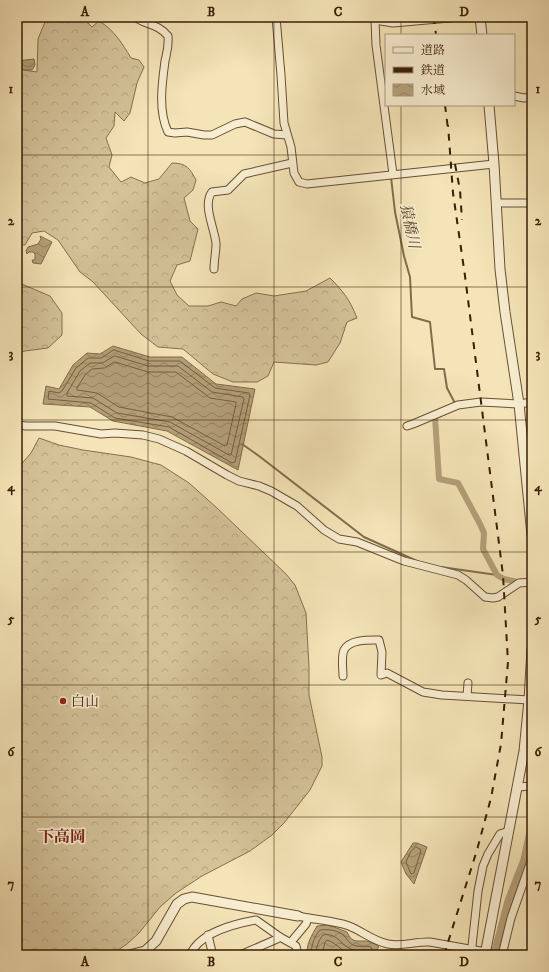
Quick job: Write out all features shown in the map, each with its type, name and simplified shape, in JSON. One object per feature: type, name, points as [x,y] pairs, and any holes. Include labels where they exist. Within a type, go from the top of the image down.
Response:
[{"type":"street","points":[[135,17],[143,22],[153,24],[168,36],[169,44],[165,60],[162,108],[164,123],[168,132],[187,132],[212,135],[235,124],[245,122],[274,134],[287,135]]},
{"type":"street","points":[[276,17],[284,123],[291,148],[294,173],[298,182],[307,184],[494,164]]},
{"type":"street","points":[[391,174],[376,45],[375,20],[393,23],[461,17]]},
{"type":"street","points":[[480,17],[482,34]]},
{"type":"street","points":[[515,96],[524,98],[532,97]]},
{"type":"street","points":[[489,106],[500,269],[519,404],[532,534]]},
{"type":"street","points":[[214,270],[216,245],[209,207],[209,196],[212,192],[228,190],[244,174],[292,163]]},
{"type":"street","points":[[496,203],[532,203]]},
{"type":"street","points":[[407,426],[456,405],[481,402],[519,404],[532,402]]},
{"type":"street","points":[[17,425],[61,426],[101,434],[115,433],[143,435],[159,439],[186,451],[239,481],[271,491],[297,506],[324,530],[339,539],[361,544],[404,562],[458,575],[485,597],[498,597],[519,583],[532,582]]},
{"type":"street","points":[[343,676],[342,661],[344,650],[351,644],[368,640],[380,640],[382,652],[381,675],[387,674],[423,692],[529,700]]},
{"type":"street","points":[[129,955],[144,953],[156,941],[178,904],[184,899],[192,897],[308,918],[325,919],[351,926],[375,940],[387,944],[400,945],[424,942],[471,952],[486,953],[517,787],[528,752],[532,649]]},
{"type":"street","points":[[467,696],[468,683]]},
{"type":"street","points":[[517,787],[532,786]]},
{"type":"street","points":[[471,952],[478,891],[483,866],[488,854],[500,834],[509,831]]},
{"type":"street","points":[[502,955],[511,918],[532,858]]},
{"type":"street","points":[[291,942],[306,924],[308,918]]},
{"type":"street","points":[[190,955],[193,949],[208,935],[228,927],[256,920],[296,946],[298,955]]},
{"type":"street","points":[[208,935],[213,955]]},
{"type":"street","points":[[240,955],[280,937]]},
{"type":"green space","points":[[47,17],[82,17],[92,27],[99,21],[121,42],[131,58],[139,60],[144,67],[137,83],[130,113],[124,121],[115,112],[114,126],[106,138],[112,155],[109,167],[121,182],[131,177],[145,183],[159,179],[172,163],[177,163],[185,165],[196,180],[193,190],[184,198],[190,221],[198,229],[190,261],[177,265],[170,281],[177,295],[189,306],[208,306],[221,302],[236,306],[242,299],[256,293],[274,296],[306,291],[330,278],[346,296],[357,318],[347,322],[340,343],[328,362],[316,365],[274,362],[268,376],[257,382],[233,382],[213,374],[183,349],[158,347],[141,334],[93,282],[80,272],[58,240],[44,231],[32,233],[25,245],[17,245],[17,69],[37,72],[38,39]]},
{"type":"green space","points":[[17,282],[50,296],[62,313],[62,335],[48,348],[17,353]]},
{"type":"green space","points":[[39,438],[59,445],[131,457],[161,465],[189,483],[286,574],[295,585],[306,613],[309,695],[322,757],[322,766],[310,790],[284,823],[272,835],[250,851],[202,876],[176,893],[160,907],[139,933],[127,944],[111,955],[17,955],[17,469],[31,453]]},
{"type":"water","points":[[34,59],[35,65],[32,70],[24,70],[18,67],[17,61]]},
{"type":"water","points":[[40,236],[52,242],[41,264],[33,263],[32,260],[35,260],[35,254],[33,252],[29,252],[27,254],[26,251],[28,247],[38,244],[41,239]]},
{"type":"water","points":[[113,346],[150,357],[182,357],[216,384],[255,389],[238,470],[167,431],[113,421],[90,407],[43,404],[46,386],[59,389],[73,365],[87,353],[100,354]]},
{"type":"water","points":[[413,843],[427,847],[414,884],[406,874],[401,862]]},
{"type":"water","points":[[329,925],[347,932],[350,938],[354,940],[369,942],[379,947],[373,955],[307,955],[308,943],[317,926]]},
{"type":"waterway","name":"猿橋川","points":[[391,177],[395,212],[410,277],[412,317],[430,322],[435,369],[444,369],[447,388],[456,405]]},
{"type":"waterway","points":[[440,414],[435,417],[439,479],[458,483],[484,533],[483,549],[497,575],[504,579],[517,582]]},
{"type":"waterway","points":[[242,444],[364,537],[417,561]]},
{"type":"waterway","points":[[441,567],[497,575]]},
{"type":"waterway","points":[[496,955],[510,901],[526,860],[532,832]]},
{"type":"railway","points":[[434,17],[436,34]]},
{"type":"railway","points":[[445,106],[448,129]]},
{"type":"railway","points":[[444,955],[477,850],[491,798],[501,744],[508,662],[503,575],[453,193],[448,125]]},
{"type":"railway","points":[[455,164],[460,190],[462,220]]},
{"type":"place","name":"白山","points":[[63,701]]},
{"type":"district","name":"下高岡","points":[[62,836]]}]
